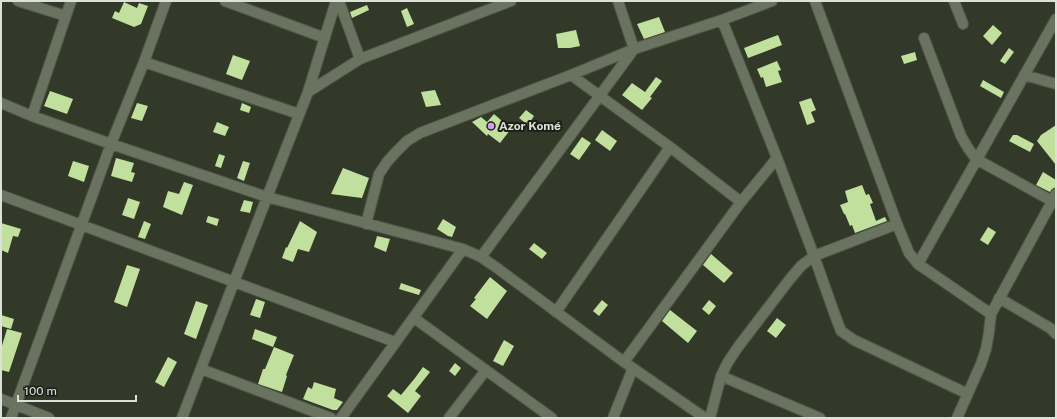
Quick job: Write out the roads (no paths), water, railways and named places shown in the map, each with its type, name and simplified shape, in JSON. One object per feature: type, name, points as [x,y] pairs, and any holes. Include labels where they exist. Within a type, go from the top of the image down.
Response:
[{"type":"street","points":[[18,1],[66,16]]},
{"type":"street","points":[[32,116],[71,1]]},
{"type":"street","points":[[11,418],[166,1]]},
{"type":"street","points":[[225,1],[325,38]]},
{"type":"street","points":[[182,418],[308,92],[338,1]]},
{"type":"street","points":[[338,1],[360,59]]},
{"type":"street","points":[[308,92],[360,59],[511,1]]},
{"type":"street","points":[[618,1],[634,49]]},
{"type":"street","points":[[366,224],[379,174],[387,162],[407,141],[420,133],[634,49],[722,20],[772,1]]},
{"type":"street","points":[[815,1],[909,253],[918,264],[991,314]]},
{"type":"street","points":[[954,1],[963,24]]},
{"type":"street","points":[[918,264],[1056,19]]},
{"type":"street","points":[[722,20],[777,158],[841,331],[854,340],[968,394]]},
{"type":"street","points":[[924,38],[961,136],[976,159],[1054,198],[991,314],[986,350],[957,418]]},
{"type":"street","points":[[481,257],[634,49]]},
{"type":"street","points":[[144,62],[299,114]]},
{"type":"street","points":[[570,75],[670,147],[741,202]]},
{"type":"street","points":[[1024,75],[1056,84]]},
{"type":"street","points":[[1,103],[32,116],[267,197],[462,249],[481,257],[624,362],[705,418]]},
{"type":"street","points":[[556,312],[670,147]]},
{"type":"street","points":[[624,362],[741,202],[777,158]]},
{"type":"street","points":[[1,196],[395,342]]},
{"type":"street","points":[[710,418],[722,376],[728,362],[801,266],[814,256],[897,224]]},
{"type":"street","points":[[340,418],[414,318],[462,249]]},
{"type":"street","points":[[999,298],[1050,328],[1056,334]]},
{"type":"street","points":[[414,318],[552,418]]},
{"type":"street","points":[[613,418],[633,368]]},
{"type":"street","points":[[201,369],[331,418]]},
{"type":"street","points":[[449,418],[486,370]]},
{"type":"street","points":[[722,376],[820,418]]},
{"type":"street","points":[[1,399],[49,418]]},
{"type":"place","name":"Azor Komé","points":[[491,126]]}]
